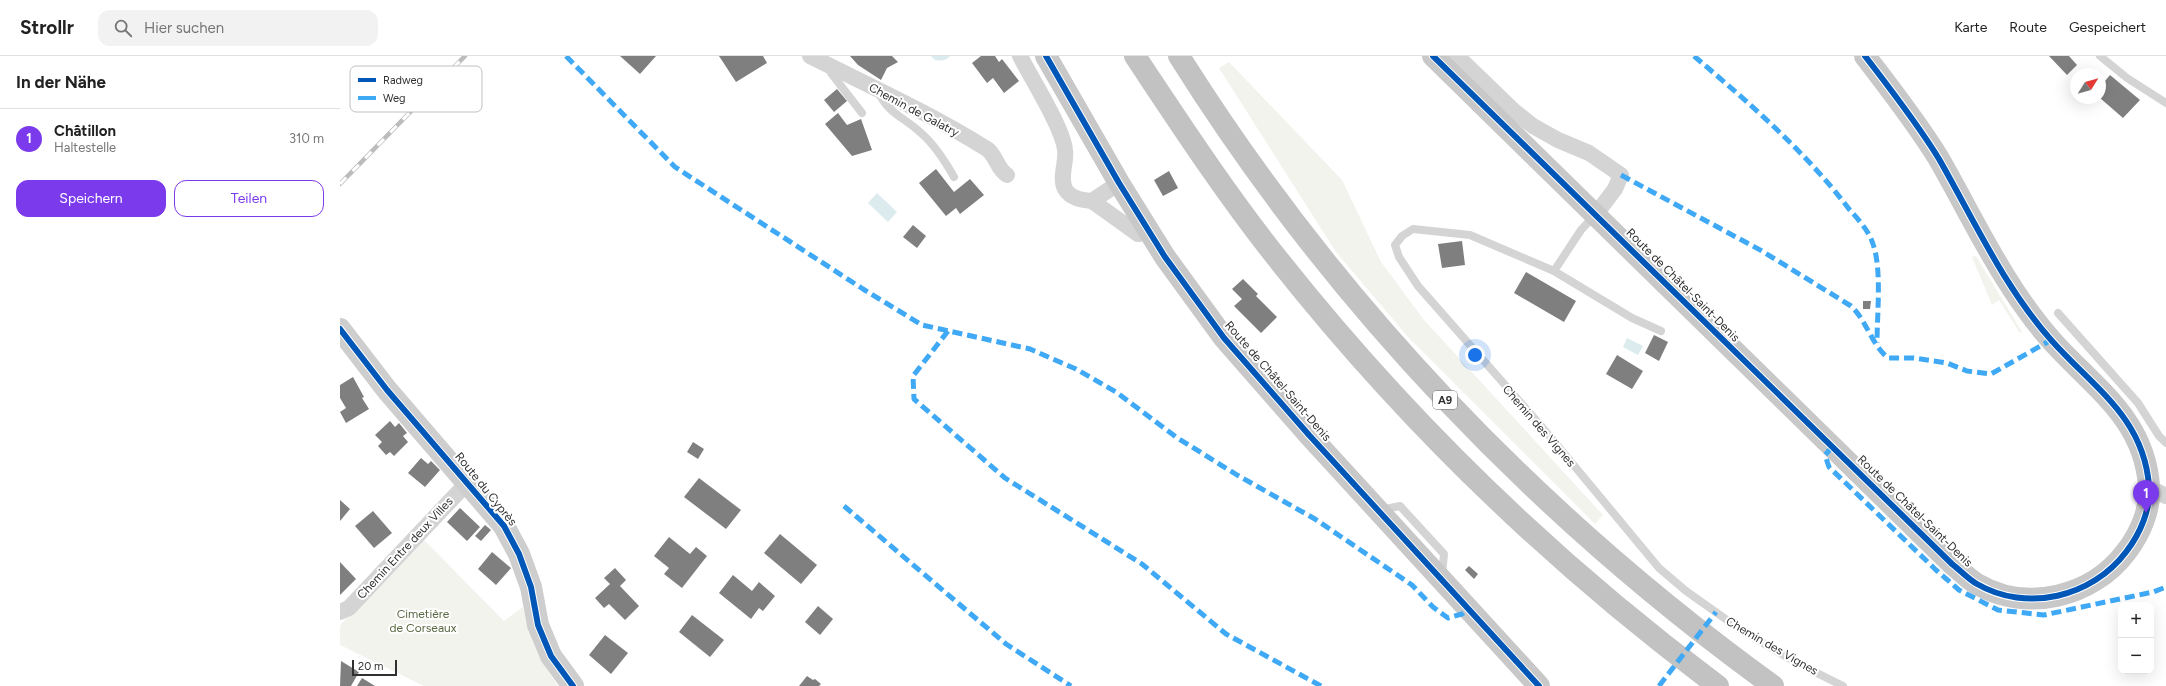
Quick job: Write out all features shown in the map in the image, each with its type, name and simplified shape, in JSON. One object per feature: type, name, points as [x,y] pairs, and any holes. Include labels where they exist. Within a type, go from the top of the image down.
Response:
[{"type":"highway","points":[[1135,56],[1200,154],[1255,230],[1321,312],[1394,396],[1474,478],[1540,540],[1634,620],[1718,686]]},
{"type":"highway","name":"A9","points":[[1179,56],[1233,139],[1304,236],[1382,331],[1463,419],[1520,476],[1634,578],[1724,651],[1773,686]]},
{"type":"main road","name":"Route de Châtel-Saint-Denis","points":[[1046,56],[1119,184],[1150,232],[1224,338],[1538,686]]},
{"type":"main road","name":"Route de Châtel-Saint-Denis","points":[[1433,56],[1952,564],[1977,584],[2002,594],[2028,598],[2054,597],[2090,585],[2112,568],[2138,535],[2147,508],[2158,492],[2141,444],[2132,426],[2122,413],[2056,345],[2021,303],[1993,259],[1919,127],[1865,56]]},
{"type":"street","name":"Chemin de Galatry","points":[[810,56],[926,115],[989,151],[1000,171],[1007,175]]},
{"type":"street","points":[[1020,56],[1061,135],[1066,150],[1063,174],[1065,189],[1076,199],[1092,201],[1138,234],[1150,232]]},
{"type":"street","points":[[1457,56],[1514,111],[1533,126],[1558,140],[1589,153],[1620,175],[1615,189],[1596,214]]},
{"type":"street","points":[[1092,201],[1119,184]]},
{"type":"street","name":"Route du Cyprès","points":[[340,329],[387,390],[468,482],[504,526],[520,554],[531,587],[538,625],[551,656],[573,686]]},
{"type":"street","name":"Chemin Entre deux Villes","points":[[340,612],[348,608],[468,482]]},
{"type":"lane","points":[[2100,56],[2127,78],[2166,103]]},
{"type":"lane","points":[[828,65],[831,73],[862,113]]},
{"type":"lane","points":[[877,90],[883,104],[922,133],[942,157],[954,177]]},
{"type":"lane","points":[[1554,271],[1581,230],[1596,214]]},
{"type":"lane","name":"Chemin des Vignes","points":[[1661,331],[1632,318],[1554,271],[1470,235],[1412,229],[1402,236],[1395,244],[1399,257],[1418,286],[1542,427],[1659,568],[1686,591],[1741,630],[1797,663],[1843,686]]},
{"type":"lane","points":[[2058,314],[2138,403],[2159,436],[2166,443]]},
{"type":"green space","points":[[1229,62],[1342,180],[1381,262],[1424,320],[1603,515],[1595,524],[1408,337],[1336,252],[1219,68]]},
{"type":"green space","points":[[1976,256],[2022,332],[2020,333],[1999,300],[1992,305],[1972,257]]},
{"type":"green space","name":"Cimetière de Corseaux","points":[[423,539],[504,621],[523,607],[532,640],[558,686],[424,686],[340,645],[340,626],[342,623]]},
{"type":"shaded area","points":[[931,56],[950,56],[945,60],[935,60]]},
{"type":"shaded area","points":[[877,193],[897,212],[888,222],[868,203]]},
{"type":"shaded area","points":[[1627,338],[1643,346],[1638,355],[1623,347]]},
{"type":"building","points":[[620,56],[656,56],[640,74]]},
{"type":"building","points":[[719,56],[763,56],[767,63],[736,82]]},
{"type":"building","points":[[850,56],[892,56],[898,62],[887,68],[881,80],[858,65]]},
{"type":"building","points":[[981,56],[995,56],[999,62],[1002,59],[1019,81],[1004,93],[993,78],[987,83],[972,63]]},
{"type":"building","points":[[2049,56],[2069,56],[2077,65],[2074,68],[2070,68],[2070,72],[2067,75]]},
{"type":"building","points":[[2110,75],[2140,100],[2123,118],[2106,103],[2106,80]]},
{"type":"building","points":[[837,89],[847,101],[834,112],[824,100]]},
{"type":"building","points":[[838,113],[847,125],[861,119],[872,150],[852,156],[825,124]]},
{"type":"building","points":[[936,169],[954,192],[970,179],[984,195],[960,214],[956,208],[946,216],[919,183]]},
{"type":"building","points":[[1169,171],[1178,188],[1163,196],[1154,180]]},
{"type":"building","points":[[913,225],[926,236],[917,248],[903,237]]},
{"type":"building","points":[[1462,241],[1465,265],[1442,268],[1438,244]]},
{"type":"building","points":[[1526,272],[1576,301],[1564,322],[1514,293]]},
{"type":"building","points":[[1243,279],[1258,294],[1256,296],[1277,317],[1261,333],[1234,306],[1242,299],[1232,289]]},
{"type":"building","points":[[1863,301],[1871,301],[1870,309],[1863,309]]},
{"type":"building","points":[[1654,335],[1668,342],[1659,361],[1645,353]]},
{"type":"building","points":[[1617,355],[1643,371],[1632,389],[1606,374]]},
{"type":"building","points":[[353,377],[364,397],[362,398],[369,409],[346,423],[340,412],[346,408],[340,398],[340,385]]},
{"type":"building","points":[[390,421],[395,427],[399,423],[407,433],[403,436],[408,442],[394,456],[390,452],[386,455],[378,446],[382,442],[375,435]]},
{"type":"building","points":[[693,442],[704,449],[698,459],[687,452]]},
{"type":"building","points":[[421,458],[428,464],[431,461],[440,470],[425,487],[408,473]]},
{"type":"building","points":[[699,478],[741,510],[726,529],[684,497]]},
{"type":"building","points":[[340,500],[350,509],[340,521]]},
{"type":"building","points":[[460,508],[480,527],[467,541],[447,522]]},
{"type":"building","points":[[373,511],[392,533],[374,548],[355,526]]},
{"type":"building","points":[[485,525],[491,530],[481,541],[475,536]]},
{"type":"building","points":[[780,534],[817,565],[801,584],[764,553]]},
{"type":"building","points":[[669,537],[690,554],[696,547],[707,556],[682,588],[664,574],[669,568],[654,556]]},
{"type":"building","points":[[492,552],[511,568],[496,585],[478,569]]},
{"type":"building","points":[[340,562],[356,579],[340,595]]},
{"type":"building","points":[[1469,566],[1478,574],[1474,579],[1465,570]]},
{"type":"building","points":[[615,568],[626,580],[620,586],[639,606],[625,620],[609,604],[604,608],[595,598],[610,584],[604,578]]},
{"type":"building","points":[[733,575],[752,591],[759,582],[775,596],[763,611],[759,608],[751,619],[719,593]]},
{"type":"building","points":[[818,606],[833,619],[820,635],[805,622]]},
{"type":"building","points":[[692,615],[724,640],[710,657],[679,632]]},
{"type":"building","points":[[605,635],[628,653],[611,674],[589,655]]},
{"type":"building","points":[[341,661],[359,672],[351,686],[340,686]]},
{"type":"building","points":[[807,676],[813,680],[815,679],[821,684],[819,686],[799,686]]},
{"type":"building","points":[[362,678],[375,686],[357,686]]},
{"type":"railway","points":[[455,66],[465,56]]},
{"type":"railway","points":[[340,184],[410,112]]},
{"type":"marked path","points":[[566,56],[675,167],[863,289],[922,325],[1030,349],[1076,369],[1116,392],[1176,437],[1237,475],[1315,519],[1412,585],[1433,607],[1448,618],[1462,614],[1469,609]]},
{"type":"marked path","points":[[1694,56],[1776,128],[1795,147],[1832,188],[1866,230],[1876,254],[1878,279],[1877,343]]},
{"type":"marked path","points":[[1621,175],[1762,251],[1851,306],[1861,318],[1877,346],[1888,358],[1914,358],[1947,363],[1967,371],[1991,374],[2051,340]]},
{"type":"marked path","points":[[948,331],[913,376],[914,399],[1005,478],[1142,564],[1226,634],[1321,686]]},
{"type":"marked path","points":[[1832,447],[1825,455],[1829,467],[1936,570],[1959,590],[1998,610],[2044,615],[2153,592],[2166,587]]},
{"type":"marked path","points":[[844,506],[1006,644],[1071,686]]},
{"type":"marked path","points":[[1659,686],[1716,612]]},
{"type":"cycle path","points":[[1046,56],[1119,183],[1165,257],[1224,338],[1309,435],[1539,686]]},
{"type":"cycle path","points":[[1433,56],[1967,577],[1977,584],[1996,593],[2017,598],[2058,596],[2077,590],[2095,580],[2112,567],[2131,545],[2144,521],[2148,503],[2149,486],[2145,462],[2138,441],[2114,406],[2052,341],[2019,299],[1991,253],[1931,146],[1904,107],[1865,56]]},
{"type":"cycle path","points":[[340,329],[387,390],[504,526],[519,554],[531,587],[538,625],[551,656],[573,686]]},
{"type":"place","name":"Châtillon","points":[[2146,513]]}]
